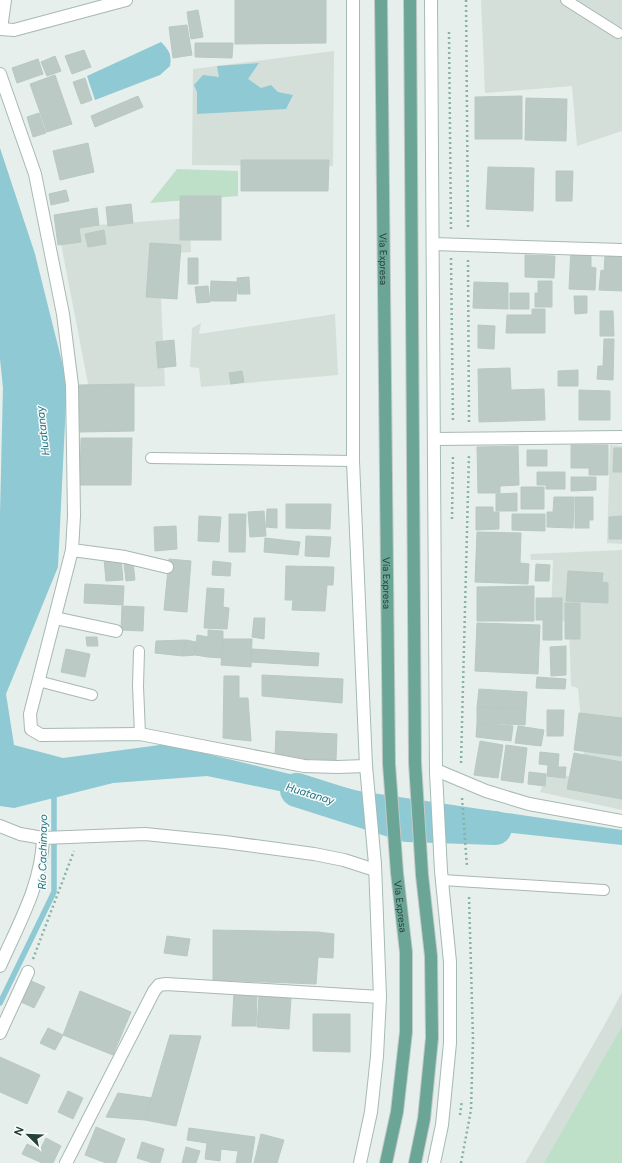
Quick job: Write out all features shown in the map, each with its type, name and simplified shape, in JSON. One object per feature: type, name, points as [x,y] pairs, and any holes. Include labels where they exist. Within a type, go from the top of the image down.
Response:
[{"type":"main road","name":"Vía Expresa","points":[[381,0],[389,764],[397,873],[406,952],[406,1032],[397,1112],[386,1163]]},
{"type":"main road","points":[[410,0],[415,763],[422,876],[431,956],[432,1038],[424,1119],[415,1163]]},
{"type":"street","points":[[5,0],[0,30],[14,30],[126,0]]},
{"type":"street","points":[[353,0],[353,461],[367,769],[375,867],[380,997],[377,1056],[372,1105],[360,1163]]},
{"type":"street","points":[[431,0],[436,772],[441,876],[450,962],[450,1043],[442,1125],[434,1163]]},
{"type":"street","points":[[0,74],[35,174],[64,314],[72,385],[74,516],[72,550],[30,714],[31,729],[40,735],[140,734],[304,766],[367,769]]},
{"type":"street","points":[[433,244],[622,250]]},
{"type":"street","points":[[434,439],[622,437]]},
{"type":"street","points":[[72,550],[125,557],[167,567]]},
{"type":"street","points":[[55,618],[116,631]]},
{"type":"street","points":[[436,772],[461,785],[529,804],[622,821]]},
{"type":"street","points":[[0,826],[20,834],[43,838],[145,834],[225,842],[321,855],[375,867]]},
{"type":"street","points":[[0,966],[32,894],[43,857],[43,838]]},
{"type":"street","points":[[0,1033],[28,972]]},
{"type":"street","points":[[66,1163],[154,991],[159,985],[166,984],[380,997]]},
{"type":"lane","points":[[566,0],[618,33]]},
{"type":"lane","points":[[150,458],[353,461]]},
{"type":"lane","points":[[139,651],[138,686],[140,734]]},
{"type":"lane","points":[[38,681],[92,695]]},
{"type":"lane","points":[[441,876],[604,890]]},
{"type":"path","points":[[461,1163],[470,1110],[473,1039],[468,879],[461,785],[469,438],[466,0]]},
{"type":"path","points":[[28,972],[79,837]]},
{"type":"shaded area","points":[[481,0],[622,0],[622,131],[577,146],[572,86],[485,93]]},
{"type":"shaded area","points":[[334,51],[333,166],[192,165],[193,69]]},
{"type":"shaded area","points":[[190,218],[191,252],[159,254],[165,386],[89,389],[58,228]]},
{"type":"shaded area","points":[[335,314],[338,375],[201,387],[199,368],[190,367],[192,328],[201,323],[199,334]]},
{"type":"shaded area","points":[[610,445],[622,446],[622,544],[607,543]]},
{"type":"shaded area","points":[[622,550],[622,810],[540,792],[548,770],[578,779],[585,768],[578,688],[571,686],[569,623],[551,618],[553,560],[531,560],[530,554]]},
{"type":"shaded area","points":[[622,992],[622,1163],[525,1163],[604,1026]]},
{"type":"green space","points":[[177,169],[238,171],[238,196],[150,203]]},
{"type":"green space","points":[[622,1026],[622,1163],[544,1163]]},
{"type":"water","points":[[161,42],[169,53],[171,62],[170,66],[160,75],[95,100],[87,76]]},
{"type":"water","points":[[259,63],[248,79],[261,88],[271,85],[278,92],[293,95],[286,109],[197,114],[197,92],[194,85],[203,75],[219,77],[217,66]]},
{"type":"water","points":[[0,148],[35,254],[67,382],[58,567],[6,694],[14,745],[63,758],[167,744],[359,791],[622,830],[622,845],[448,826],[207,776],[113,783],[14,808],[0,806],[0,573],[17,515],[20,387],[8,271],[0,246]]},
{"type":"building","points":[[235,0],[326,0],[326,43],[235,44]]},
{"type":"building","points":[[198,10],[203,37],[191,39],[187,12]]},
{"type":"building","points":[[187,25],[192,55],[173,58],[169,27]]},
{"type":"building","points":[[195,43],[233,43],[232,58],[195,57]]},
{"type":"building","points":[[84,50],[91,67],[72,74],[65,56]]},
{"type":"building","points":[[55,56],[61,71],[47,76],[41,62]]},
{"type":"building","points":[[38,59],[43,74],[17,83],[12,68]]},
{"type":"building","points":[[55,75],[72,124],[47,132],[30,84]]},
{"type":"building","points":[[85,78],[92,100],[81,104],[73,82]]},
{"type":"building","points":[[138,96],[143,107],[95,127],[91,116]]},
{"type":"building","points":[[522,96],[522,139],[475,139],[475,97]]},
{"type":"building","points":[[526,98],[567,99],[566,141],[525,140]]},
{"type":"building","points":[[39,113],[46,133],[33,137],[27,117]]},
{"type":"building","points":[[88,143],[94,172],[60,180],[53,151]]},
{"type":"building","points":[[241,160],[329,160],[328,191],[241,191]]},
{"type":"building","points":[[488,167],[534,168],[533,211],[486,209]]},
{"type":"building","points":[[556,171],[573,171],[572,201],[556,201]]},
{"type":"building","points":[[66,190],[69,201],[51,205],[49,194]]},
{"type":"building","points":[[180,196],[221,196],[221,240],[180,240]]},
{"type":"building","points":[[131,204],[133,223],[108,226],[106,207]]},
{"type":"building","points":[[97,208],[99,225],[79,228],[81,242],[58,245],[54,215]]},
{"type":"building","points":[[104,230],[106,244],[88,247],[85,234]]},
{"type":"building","points":[[150,243],[181,245],[177,299],[146,297]]},
{"type":"building","points":[[571,248],[591,249],[591,267],[596,268],[595,290],[569,289]]},
{"type":"building","points":[[525,255],[555,256],[554,278],[525,277]]},
{"type":"building","points":[[605,256],[622,257],[622,291],[599,290],[601,270],[604,271]]},
{"type":"building","points":[[188,258],[198,258],[198,284],[188,284]]},
{"type":"building","points":[[249,277],[250,294],[238,294],[237,278]]},
{"type":"building","points":[[211,281],[237,282],[236,301],[210,301]]},
{"type":"building","points":[[538,281],[552,281],[552,307],[535,307],[535,293],[538,293]]},
{"type":"building","points":[[474,282],[508,283],[508,309],[473,308]]},
{"type":"building","points":[[208,286],[210,302],[197,303],[195,287]]},
{"type":"building","points":[[510,293],[529,293],[529,309],[510,309]]},
{"type":"building","points":[[574,296],[587,296],[587,313],[575,314]]},
{"type":"building","points":[[532,309],[545,309],[545,333],[506,333],[507,315],[532,315]]},
{"type":"building","points":[[600,311],[613,311],[614,336],[600,336]]},
{"type":"building","points":[[478,325],[495,326],[494,349],[478,348]]},
{"type":"building","points":[[604,339],[614,339],[613,380],[597,379],[598,366],[603,366]]},
{"type":"building","points":[[174,340],[176,366],[158,368],[156,342]]},
{"type":"building","points":[[510,368],[511,390],[544,389],[545,420],[479,422],[478,369]]},
{"type":"building","points":[[578,370],[578,386],[558,386],[558,371]]},
{"type":"building","points":[[242,371],[244,382],[231,384],[229,373]]},
{"type":"building","points":[[134,384],[134,431],[80,432],[79,385]]},
{"type":"building","points":[[579,390],[610,391],[610,420],[579,420]]},
{"type":"building","points":[[81,438],[132,438],[131,485],[80,485]]},
{"type":"building","points":[[571,445],[608,445],[608,475],[589,475],[589,468],[571,468]]},
{"type":"building","points":[[518,446],[519,485],[500,486],[500,493],[478,493],[477,447]]},
{"type":"building","points":[[614,448],[622,448],[622,472],[613,472]]},
{"type":"building","points":[[527,450],[547,450],[547,466],[527,466]]},
{"type":"building","points":[[537,472],[565,472],[565,489],[546,489],[546,485],[537,485]]},
{"type":"building","points":[[571,477],[596,477],[596,490],[571,491]]},
{"type":"building","points":[[521,487],[544,487],[544,509],[521,509]]},
{"type":"building","points":[[517,493],[517,511],[496,511],[496,494]]},
{"type":"building","points":[[554,497],[574,497],[573,528],[547,527],[547,512],[553,512]]},
{"type":"building","points":[[575,497],[593,497],[593,520],[589,520],[589,528],[575,528]]},
{"type":"building","points":[[286,504],[331,504],[330,529],[286,528]]},
{"type":"building","points":[[476,507],[493,507],[493,512],[499,512],[499,529],[476,530]]},
{"type":"building","points":[[267,509],[277,509],[277,528],[266,527]]},
{"type":"building","points":[[264,511],[266,536],[250,537],[248,512]]},
{"type":"building","points":[[229,514],[246,514],[245,552],[229,552]]},
{"type":"building","points":[[512,514],[545,514],[545,531],[512,530]]},
{"type":"building","points":[[199,516],[221,517],[219,542],[198,541]]},
{"type":"building","points":[[622,516],[622,539],[609,539],[609,517]]},
{"type":"building","points":[[176,526],[177,549],[155,551],[154,527]]},
{"type":"building","points":[[477,532],[521,533],[520,563],[529,564],[528,584],[475,582]]},
{"type":"building","points":[[306,536],[331,537],[329,557],[305,556]]},
{"type":"building","points":[[265,538],[300,542],[298,555],[264,552]]},
{"type":"building","points":[[121,558],[123,580],[106,581],[104,559]]},
{"type":"building","points":[[169,559],[191,561],[187,612],[164,610]]},
{"type":"building","points":[[213,561],[231,563],[230,576],[212,575]]},
{"type":"building","points":[[133,562],[135,580],[126,581],[124,563]]},
{"type":"building","points":[[536,564],[550,565],[549,581],[535,581]]},
{"type":"building","points":[[286,566],[334,567],[333,585],[327,585],[325,611],[292,610],[293,600],[285,600]]},
{"type":"building","points":[[568,571],[603,573],[602,582],[608,583],[608,603],[566,601]]},
{"type":"building","points":[[85,584],[124,586],[123,605],[84,603]]},
{"type":"building","points":[[534,586],[534,621],[477,621],[477,587]]},
{"type":"building","points":[[207,588],[224,589],[223,607],[229,608],[227,629],[204,628]]},
{"type":"building","points":[[536,598],[562,598],[562,640],[543,640],[543,620],[536,620]]},
{"type":"building","points":[[565,603],[580,603],[580,639],[565,639]]},
{"type":"building","points":[[122,606],[144,607],[143,631],[121,630]]},
{"type":"building","points":[[254,618],[265,618],[264,639],[252,637]]},
{"type":"building","points":[[477,623],[540,625],[538,674],[475,671]]},
{"type":"building","points":[[208,630],[223,631],[223,658],[208,657]]},
{"type":"building","points":[[197,635],[208,637],[208,657],[195,655]]},
{"type":"building","points":[[86,637],[97,637],[98,646],[87,646]]},
{"type":"building","points":[[223,639],[252,639],[251,667],[221,665]]},
{"type":"building","points":[[186,640],[196,642],[195,655],[183,656]]},
{"type":"building","points":[[186,640],[183,656],[155,653],[156,641]]},
{"type":"building","points":[[566,646],[566,675],[551,676],[550,647]]},
{"type":"building","points":[[66,649],[90,654],[85,677],[61,672]]},
{"type":"building","points":[[252,649],[319,653],[318,666],[251,662]]},
{"type":"building","points":[[262,675],[343,679],[342,703],[262,696]]},
{"type":"building","points":[[224,676],[239,676],[239,698],[248,698],[251,741],[223,738]]},
{"type":"building","points":[[537,677],[566,679],[565,689],[536,688]]},
{"type":"building","points":[[479,689],[527,692],[526,709],[477,707]]},
{"type":"building","points":[[477,707],[526,709],[525,725],[477,723]]},
{"type":"building","points":[[547,710],[564,710],[563,736],[547,736]]},
{"type":"building","points":[[579,713],[622,718],[621,756],[574,750]]},
{"type":"building","points":[[477,723],[513,726],[511,741],[476,737]]},
{"type":"building","points":[[518,726],[544,730],[541,746],[515,743]]},
{"type":"building","points":[[276,731],[337,734],[336,760],[275,757]]},
{"type":"building","points":[[480,741],[503,745],[498,778],[474,775]]},
{"type":"building","points":[[506,745],[527,748],[523,783],[501,780]]},
{"type":"building","points":[[540,752],[559,754],[558,767],[566,767],[565,778],[547,776],[548,765],[539,764]]},
{"type":"building","points":[[574,753],[622,762],[622,799],[567,789]]},
{"type":"building","points":[[529,772],[546,774],[545,786],[528,784]]},
{"type":"building","points":[[213,930],[318,932],[334,934],[333,958],[318,957],[316,984],[213,980]]},
{"type":"building","points":[[167,936],[190,939],[187,956],[164,953]]},
{"type":"building","points":[[29,980],[45,987],[34,1008],[19,1001]]},
{"type":"building","points":[[80,991],[131,1012],[113,1055],[63,1035]]},
{"type":"building","points":[[234,993],[257,996],[256,1026],[232,1026]]},
{"type":"building","points":[[259,996],[291,998],[289,1029],[257,1027]]},
{"type":"building","points":[[313,1014],[350,1014],[350,1052],[313,1051]]},
{"type":"building","points":[[48,1028],[63,1035],[55,1050],[40,1043]]},
{"type":"building","points":[[170,1035],[201,1036],[176,1126],[145,1120]]},
{"type":"building","points":[[0,1057],[40,1075],[27,1104],[0,1092]]},
{"type":"building","points":[[68,1091],[83,1098],[73,1119],[58,1112]]},
{"type":"building","points":[[118,1093],[152,1098],[145,1120],[106,1117]]},
{"type":"building","points":[[96,1127],[125,1139],[116,1163],[106,1163],[85,1155]]},
{"type":"building","points":[[189,1128],[255,1137],[251,1163],[236,1163],[238,1151],[221,1149],[220,1161],[205,1159],[207,1143],[187,1140]]},
{"type":"building","points":[[261,1134],[284,1140],[277,1163],[254,1163]]},
{"type":"building","points":[[46,1138],[61,1146],[53,1163],[42,1163],[22,1154],[27,1144],[40,1150]]},
{"type":"building","points":[[142,1142],[164,1149],[160,1163],[153,1163],[137,1158]]},
{"type":"building","points":[[186,1147],[200,1151],[196,1163],[182,1163]]},
{"type":"waterway","points":[[0,246],[8,271],[20,387],[17,515],[0,573]]},
{"type":"waterway","name":"Huatanay","points":[[297,790],[407,825],[495,828]]},
{"type":"waterway","name":"Río Cachimayo","points":[[0,1003],[54,892],[54,791]]}]
